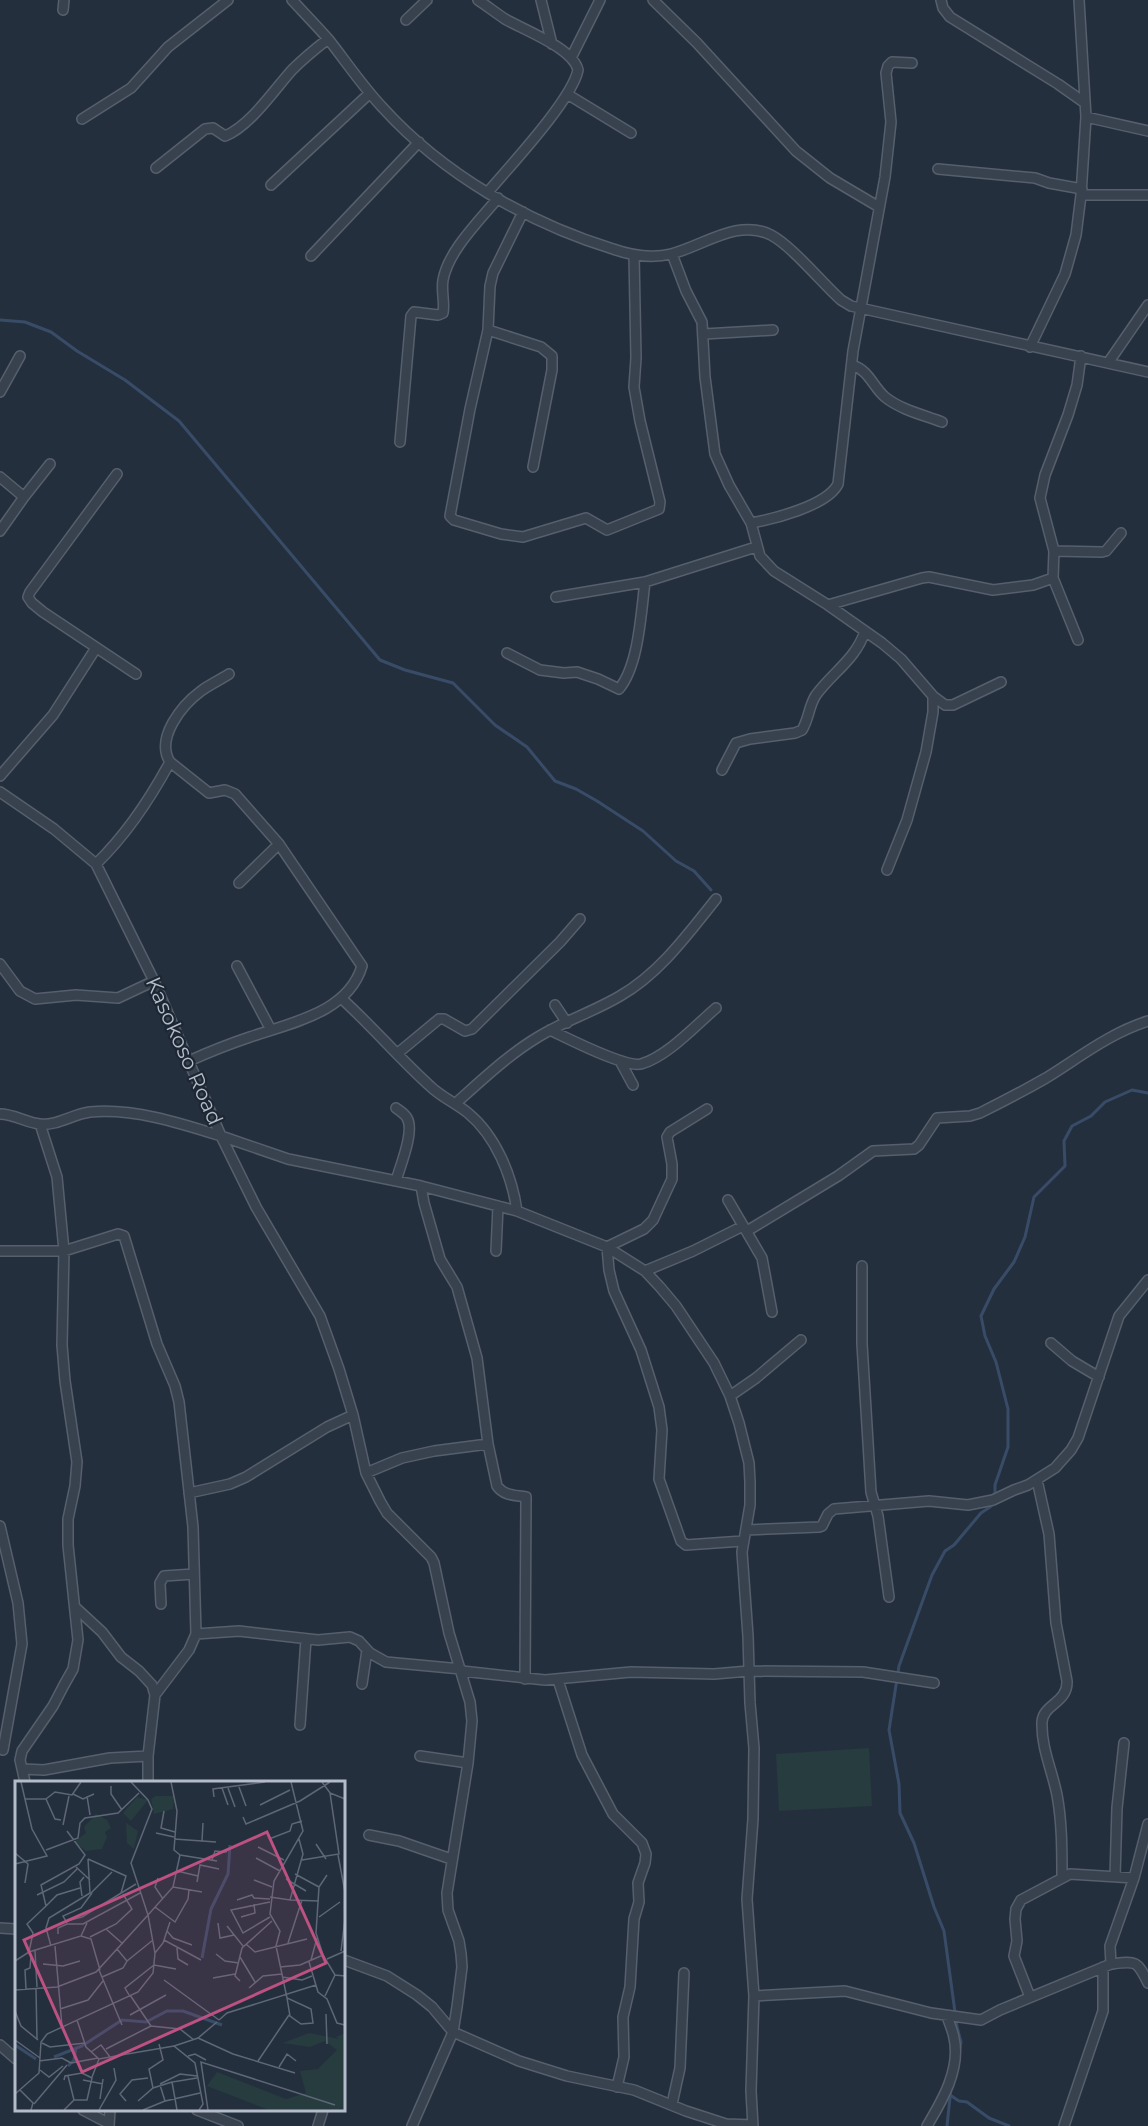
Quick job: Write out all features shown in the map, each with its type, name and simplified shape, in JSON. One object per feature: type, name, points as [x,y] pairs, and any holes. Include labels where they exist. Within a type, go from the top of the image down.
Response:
[{"type":"street","points":[[82,119],[131,88],[168,47],[228,0]]},
{"type":"street","points":[[292,0],[328,39],[370,93],[418,142],[488,192],[555,227],[612,249],[652,257],[672,254],[739,230],[763,232],[780,241],[840,300],[860,309],[1148,372]]},
{"type":"street","points":[[406,20],[427,0]]},
{"type":"street","points":[[478,0],[503,18],[552,44],[572,58],[578,70],[567,94],[488,192]]},
{"type":"street","points":[[541,0],[552,44]]},
{"type":"street","points":[[572,58],[600,0]]},
{"type":"street","points":[[653,0],[697,43],[796,151],[830,178],[879,207]]},
{"type":"street","points":[[941,0],[943,8],[950,17],[1058,84],[1084,103]]},
{"type":"street","points":[[1030,346],[1065,274],[1076,235],[1082,192],[1086,117],[1078,0]]},
{"type":"street","points":[[156,168],[206,129],[213,128],[225,136],[230,134],[248,120],[304,58],[328,39]]},
{"type":"street","points":[[750,523],[791,513],[837,488],[860,309],[879,207],[891,122],[886,74],[892,62],[912,63]]},
{"type":"street","points":[[271,185],[370,93]]},
{"type":"street","points":[[567,94],[631,133]]},
{"type":"street","points":[[1086,117],[1148,131]]},
{"type":"street","points":[[311,256],[418,142]]},
{"type":"street","points":[[938,169],[1035,177],[1082,192],[1148,195]]},
{"type":"street","points":[[400,442],[411,316],[414,312],[438,315],[443,313],[443,279],[447,267],[463,241],[498,198]]},
{"type":"street","points":[[523,212],[493,273],[490,286],[488,330],[470,409],[450,516],[452,519],[501,534],[523,537],[586,518],[607,530],[657,511],[660,502],[634,387],[636,358],[634,255]]},
{"type":"street","points":[[672,254],[683,285],[700,316],[704,334],[705,377],[715,454],[750,523],[760,556],[774,572],[828,605],[901,659],[941,703],[949,706],[1000,682]]},
{"type":"street","points":[[1108,363],[1148,305]]},
{"type":"street","points":[[488,330],[541,347],[552,356],[552,370],[533,467]]},
{"type":"street","points":[[704,334],[773,330]]},
{"type":"street","points":[[0,392],[20,356]]},
{"type":"street","points":[[1078,640],[1053,578],[1054,551],[1040,498],[1045,475],[1077,386],[1081,356]]},
{"type":"street","points":[[852,365],[867,374],[885,397],[907,409],[942,422]]},
{"type":"street","points":[[0,531],[50,464]]},
{"type":"street","points":[[117,474],[28,597],[43,612],[136,674]]},
{"type":"street","points":[[0,477],[24,496]]},
{"type":"street","points":[[1054,551],[1101,552],[1106,550],[1121,533]]},
{"type":"street","points":[[556,597],[645,582],[756,547]]},
{"type":"street","points":[[828,605],[922,578],[993,590],[1033,585],[1053,578]]},
{"type":"street","points":[[507,653],[540,670],[577,672],[619,689],[625,681],[633,658],[645,582]]},
{"type":"street","points":[[722,770],[736,743],[802,730],[814,698],[832,675],[857,651],[865,631]]},
{"type":"street","points":[[0,776],[54,716],[96,648]]},
{"type":"street","points":[[189,1061],[226,1045],[323,1011],[341,998],[358,976],[362,963],[279,844],[233,792],[225,790],[208,793],[170,762],[164,747],[174,721],[201,691],[229,674]]},
{"type":"street","points":[[887,870],[907,820],[926,752],[933,712],[933,696]]},
{"type":"street","points":[[96,864],[107,854],[143,809],[170,762]]},
{"type":"street","name":"Kasokoso Road","points":[[0,792],[54,829],[96,864],[154,981],[221,1136],[288,1159],[421,1186],[517,1210],[607,1247],[645,1271],[676,1306],[714,1363],[730,1396],[749,1463],[750,1505],[742,1552],[754,1768],[747,1899],[754,1996],[751,2091],[753,2126]]},
{"type":"street","points":[[239,883],[279,844]]},
{"type":"street","points":[[456,1103],[474,1085],[526,1044],[620,996],[645,978],[681,942],[716,899]]},
{"type":"street","points":[[398,1053],[439,1019],[444,1019],[465,1031],[472,1029],[560,942],[580,919]]},
{"type":"street","points":[[0,964],[20,991],[35,999],[76,995],[118,998],[154,981]]},
{"type":"street","points":[[237,966],[271,1030]]},
{"type":"street","points":[[341,998],[432,1088],[477,1120],[501,1158],[514,1191],[517,1210]]},
{"type":"street","points":[[555,1005],[567,1023]]},
{"type":"street","points":[[550,1030],[620,1061],[640,1064],[654,1058],[676,1042],[716,1008]]},
{"type":"street","points":[[645,1271],[745,1228],[838,1176],[873,1151],[914,1149],[937,1118],[970,1116],[980,1113],[1047,1077],[1123,1030],[1148,1021]]},
{"type":"street","points":[[620,1061],[633,1085]]},
{"type":"street","points":[[396,1108],[405,1115],[409,1126],[409,1138],[396,1181]]},
{"type":"street","points":[[707,1109],[670,1132],[666,1137],[672,1164],[672,1179],[649,1226],[607,1247],[614,1291],[641,1350],[659,1407],[662,1431],[659,1479],[681,1541],[686,1545],[743,1541]]},
{"type":"street","points":[[0,1114],[40,1124],[86,1112],[114,1111],[164,1119],[221,1136],[256,1207],[320,1316],[353,1415],[366,1473],[387,1513],[433,1559],[449,1633],[470,1702],[472,1721],[468,1762],[447,1893],[448,1910],[459,1941],[462,1967],[453,2032],[412,2126]]},
{"type":"street","points":[[25,1781],[20,1756],[53,1706],[72,1669],[78,1640],[67,1528],[77,1462],[62,1345],[63,1251],[57,1177],[40,1124]]},
{"type":"street","points":[[421,1186],[440,1259],[457,1287],[474,1348],[488,1444],[497,1486],[504,1493],[526,1497],[525,1679]]},
{"type":"street","points":[[728,1200],[762,1258],[771,1312]]},
{"type":"street","points":[[495,1251],[498,1206]]},
{"type":"street","points":[[0,1251],[63,1251],[118,1234],[124,1236],[157,1344],[175,1386],[179,1402],[194,1527],[196,1634],[189,1650],[155,1695]]},
{"type":"street","points":[[862,1266],[862,1344],[871,1492],[878,1516],[889,1597]]},
{"type":"street","points":[[746,1530],[819,1527],[834,1509],[929,1501],[968,1505],[997,1498],[1037,1480],[1055,1468],[1078,1438],[1119,1316],[1148,1280]]},
{"type":"street","points":[[730,1396],[756,1378],[801,1340]]},
{"type":"street","points":[[1051,1343],[1072,1361],[1099,1377]]},
{"type":"street","points":[[189,1493],[230,1484],[246,1477],[318,1433],[353,1415]]},
{"type":"street","points":[[366,1473],[402,1458],[488,1444]]},
{"type":"street","points":[[1037,1480],[1049,1534],[1056,1623],[1067,1681],[1064,1695],[1044,1713],[1042,1720],[1043,1742],[1057,1793],[1061,1822],[1062,1878]]},
{"type":"street","points":[[0,1526],[18,1603],[22,1644],[2,1750],[20,1756]]},
{"type":"street","points":[[161,1604],[160,1583],[165,1576],[194,1574]]},
{"type":"street","points":[[76,1608],[102,1632],[121,1658],[147,1678],[152,1685],[155,1695],[148,1756],[148,1781]]},
{"type":"street","points":[[196,1634],[239,1631],[318,1640],[350,1636],[381,1660],[392,1664],[525,1679],[558,1680],[631,1672],[714,1674],[749,1671],[863,1672],[934,1683]]},
{"type":"street","points":[[300,1725],[306,1639]]},
{"type":"street","points":[[362,1684],[367,1650]]},
{"type":"street","points":[[558,1680],[582,1755],[613,1814],[642,1843],[646,1854],[638,1883],[639,1902],[634,1918],[630,1987],[623,2016],[624,2057],[617,2087]]},
{"type":"street","points":[[1115,1876],[1117,1808],[1124,1743]]},
{"type":"street","points":[[22,1769],[44,1770],[110,1758],[148,1756]]},
{"type":"street","points":[[420,1756],[468,1762]]},
{"type":"street","points":[[1064,2126],[1103,2011],[1110,1946],[1134,1878],[1148,1824]]},
{"type":"street","points":[[369,1834],[399,1841],[451,1859]]},
{"type":"street","points":[[1030,1997],[1014,1956],[1017,1941],[1016,1909],[1022,1900],[1075,1873],[1134,1878]]},
{"type":"street","points":[[0,1928],[15,1929]]},
{"type":"street","points":[[345,1960],[380,1973],[417,1995],[432,2007],[453,2032],[529,2064],[567,2076],[634,2090],[726,2124],[753,2126]]},
{"type":"street","points":[[754,1996],[844,1991],[953,2016],[981,2020],[1107,1965],[1133,1961],[1138,1964],[1148,1983]]},
{"type":"street","points":[[672,2104],[680,2068],[684,1973]]},
{"type":"street","points":[[927,2126],[944,2096],[952,2070],[955,2045],[953,2016]]},
{"type":"street","points":[[0,2045],[15,2058]]},
{"type":"street","points":[[86,2111],[108,2125]]},
{"type":"street","points":[[202,2111],[238,2126]]},
{"type":"street","points":[[318,2126],[322,2111]]},
{"type":"green space","points":[[869,1748],[872,1806],[779,1811],[776,1754]]},
{"type":"waterway","points":[[0,320],[25,322],[51,332],[125,380],[179,421],[380,660],[405,670],[453,683],[495,725],[527,747],[555,781],[576,789],[643,831],[676,861],[694,871],[711,890]]},
{"type":"waterway","points":[[995,1495],[995,1485],[1008,1447],[1008,1409],[981,1316],[994,1289],[1014,1262],[1025,1237],[1034,1197],[1065,1166],[1064,1141],[1072,1126],[1091,1116],[1105,1102],[1132,1090],[1148,1093]]},
{"type":"waterway","points":[[958,2061],[961,2042],[944,1931],[914,1843],[900,1813],[899,1784],[889,1730],[899,1666],[932,1575],[945,1551],[954,1545],[981,1513],[995,1502]]},
{"type":"waterway","points":[[947,2126],[951,2088]]},
{"type":"waterway","points":[[950,2095],[959,2101],[967,2102],[989,2118],[1009,2126]]}]
